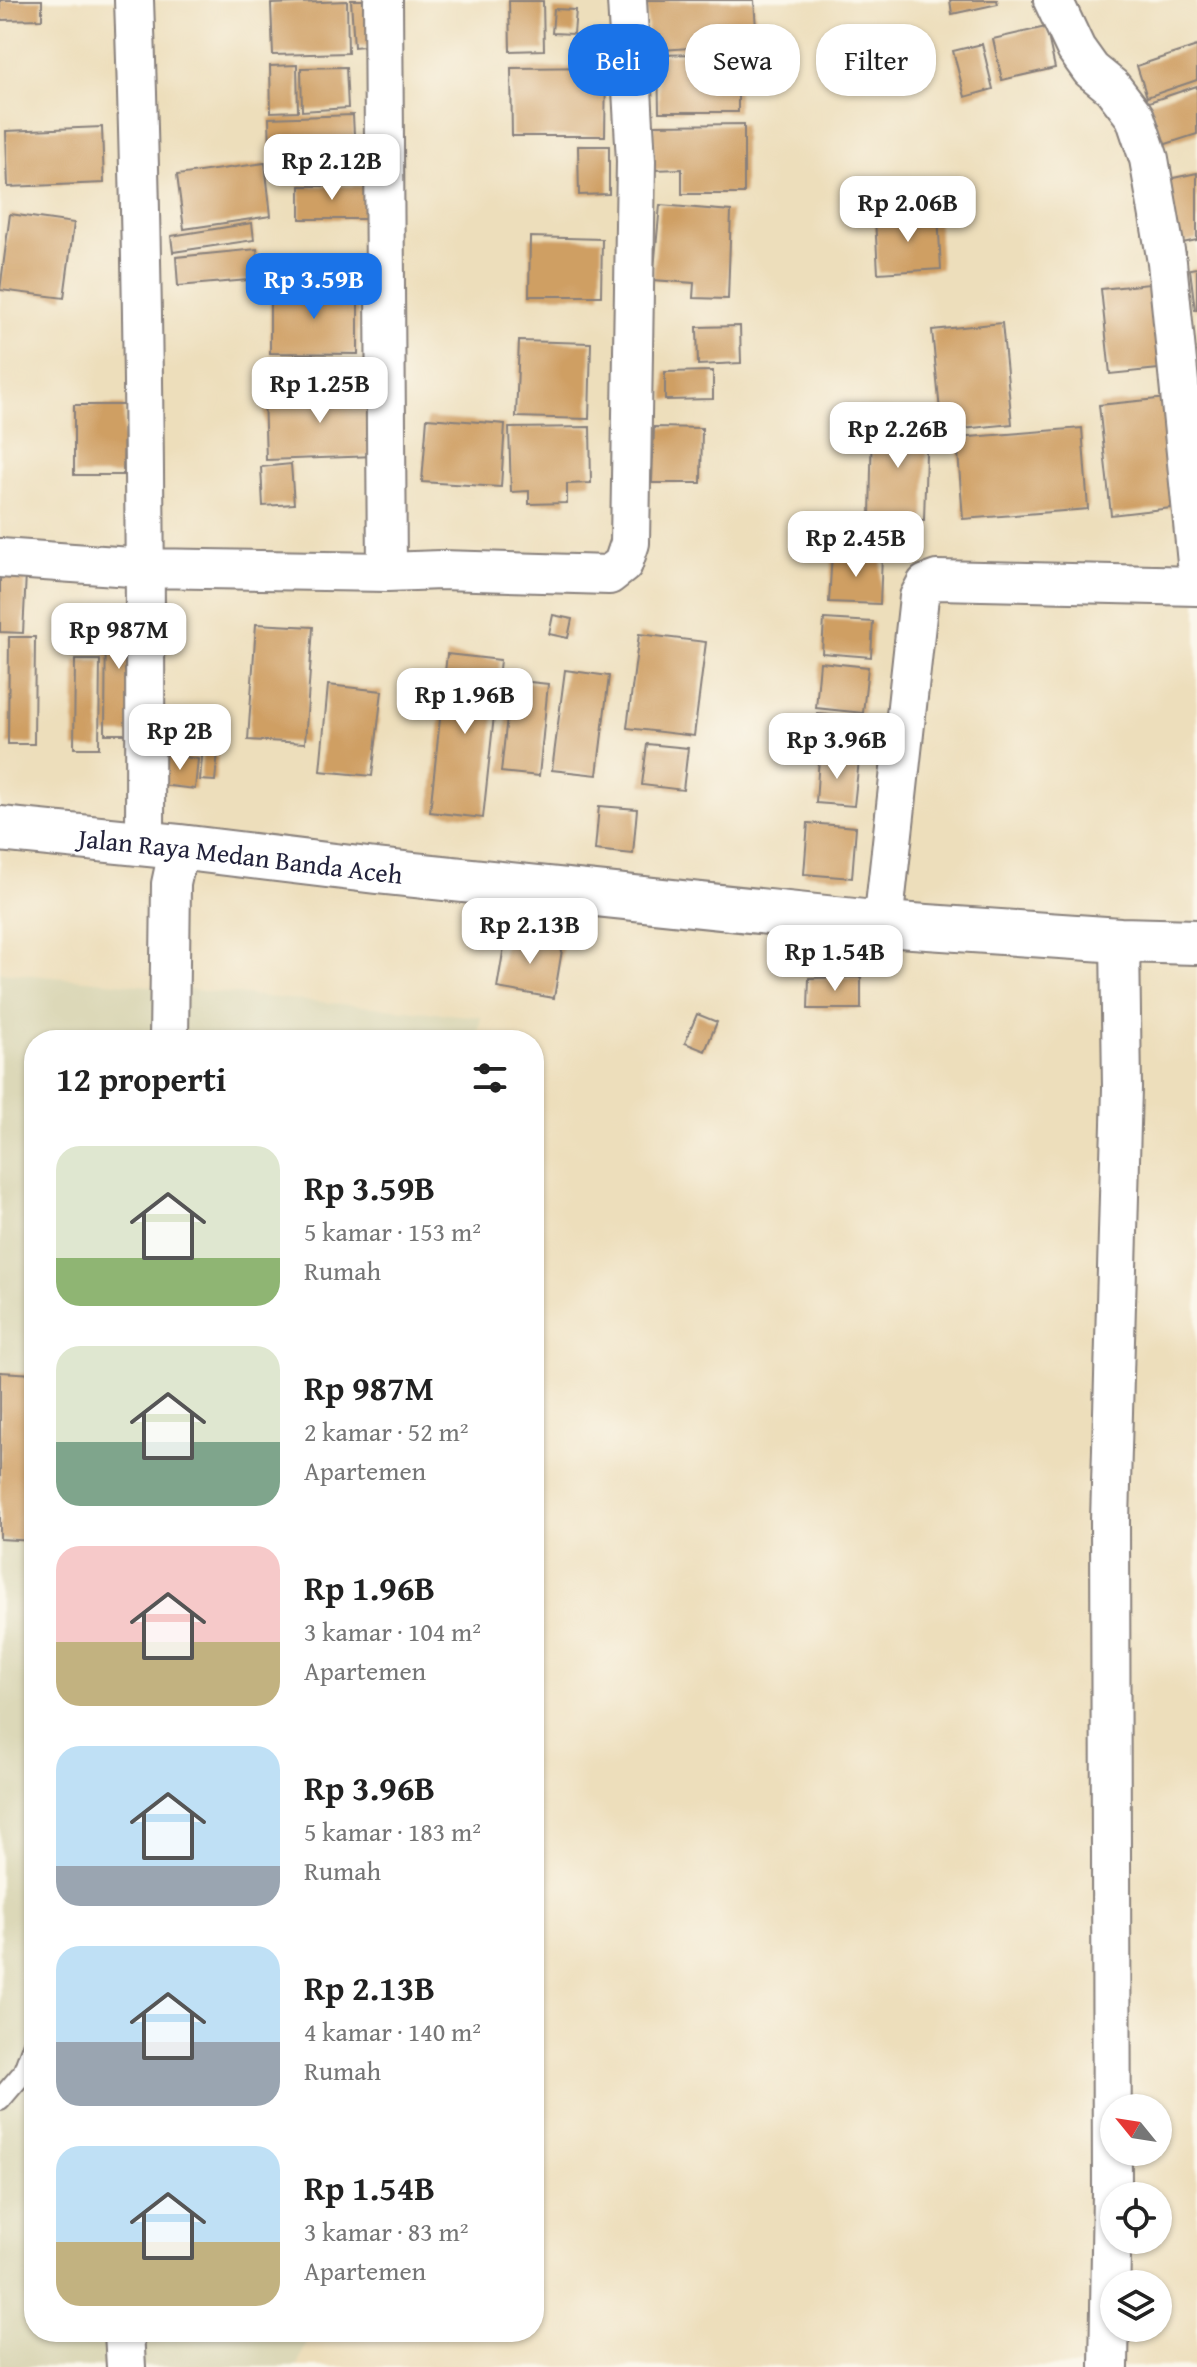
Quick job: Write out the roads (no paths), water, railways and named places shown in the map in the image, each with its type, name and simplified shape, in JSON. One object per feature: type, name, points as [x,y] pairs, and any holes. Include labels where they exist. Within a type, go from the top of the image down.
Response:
[{"type":"highway","name":"Jalan Raya Medan Banda Aceh","points":[[0,829],[883,924],[1120,940],[1197,942]]},
{"type":"street","points":[[134,0],[146,568],[162,845],[171,884],[169,1030]]},
{"type":"street","points":[[383,0],[387,572]]},
{"type":"street","points":[[0,558],[146,568],[441,570],[609,575],[623,564],[630,543],[636,161],[627,0]]},
{"type":"street","points":[[1053,0],[1076,49],[1091,70],[1112,87],[1135,117],[1149,159],[1167,262],[1197,563]]},
{"type":"street","points":[[883,924],[919,597],[926,584],[937,580],[1197,586]]},
{"type":"street","points":[[1109,2367],[1112,2192],[1110,1521],[1122,1103],[1120,940]]},
{"type":"street","points":[[125,2342],[126,2367]]},
{"type":"lane","points":[[0,2100],[24,2070]]}]
